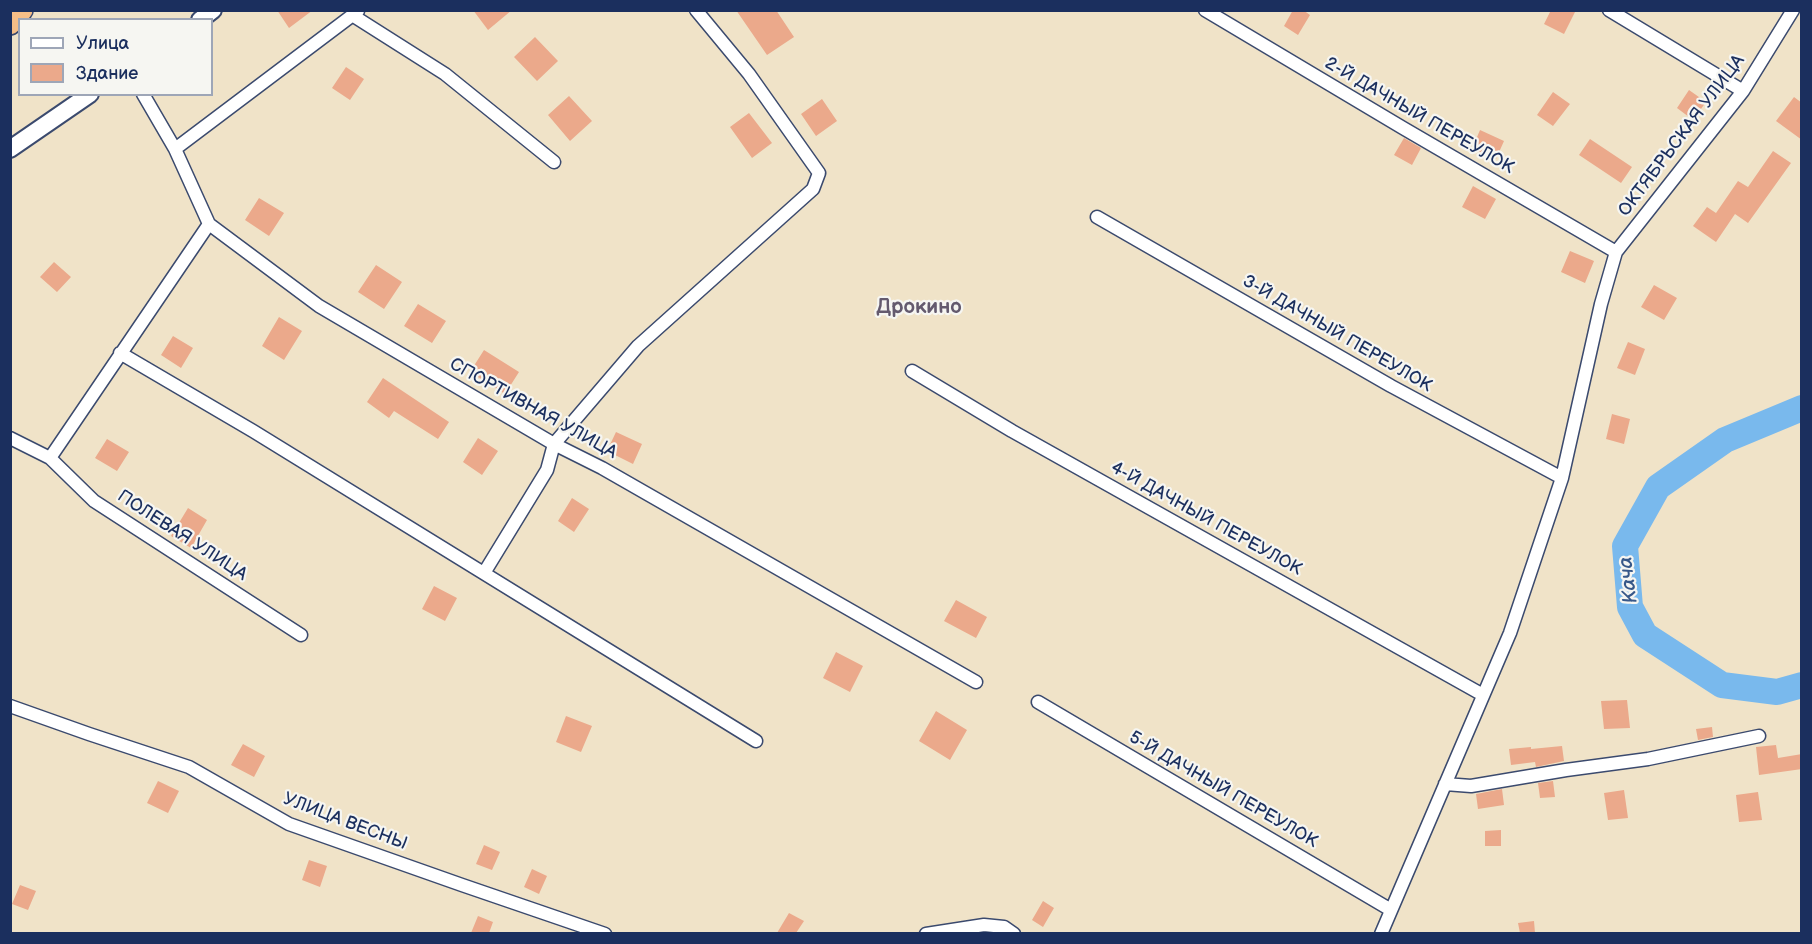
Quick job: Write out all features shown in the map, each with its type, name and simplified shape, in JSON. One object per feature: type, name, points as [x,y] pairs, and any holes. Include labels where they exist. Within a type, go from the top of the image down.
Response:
[{"type":"highway","points":[[10,24],[22,10]]},
{"type":"street","points":[[484,573],[547,470],[554,444],[638,346],[813,189],[819,173],[749,74],[696,10]]},
{"type":"street","name":"2-Й ДАЧНЫЙ ПЕРЕУЛОК","points":[[1205,10],[1616,252]]},
{"type":"street","points":[[1608,10],[1743,91]]},
{"type":"street","name":"ОКТЯБРЬСКАЯ УЛИЦА","points":[[1616,252],[1743,91],[1793,10]]},
{"type":"street","points":[[175,149],[355,13],[445,74],[554,162]]},
{"type":"street","points":[[10,149],[87,96]]},
{"type":"street","name":"СПОРТИВНАЯ УЛИЦА","points":[[143,96],[175,149],[209,224],[319,306],[554,444],[612,474],[976,681]]},
{"type":"street","name":"3-Й ДАЧНЫЙ ПЕРЕУЛОК","points":[[1097,217],[1391,387],[1562,478]]},
{"type":"street","points":[[50,458],[209,224]]},
{"type":"street","points":[[1381,933],[1510,633],[1562,478],[1601,304],[1616,252]]},
{"type":"street","points":[[120,353],[253,431],[756,741]]},
{"type":"street","name":"4-Й ДАЧНЫЙ ПЕРЕУЛОК","points":[[912,371],[1012,431],[1483,695]]},
{"type":"street","name":"ПОЛЕВАЯ УЛИЦА","points":[[10,438],[50,458],[94,501],[302,635]]},
{"type":"street","name":"5-Й ДАЧНЫЙ ПЕРЕУЛОК","points":[[1038,702],[1391,910]]},
{"type":"street","name":"УЛИЦА ВЕСНЫ","points":[[10,706],[189,766],[289,824],[605,933]]},
{"type":"street","points":[[1445,784],[1471,786],[1648,759],[1759,736]]},
{"type":"street","points":[[926,933],[984,925],[1005,927],[1014,933]]},
{"type":"building","points":[[277,10],[313,10],[289,28]]},
{"type":"building","points":[[473,10],[512,10],[488,30]]},
{"type":"building","points":[[736,10],[776,10],[794,37],[767,55]]},
{"type":"building","points":[[1293,10],[1303,10],[1310,15],[1298,35],[1284,26]]},
{"type":"building","points":[[1551,10],[1576,10],[1564,34],[1544,24]]},
{"type":"building","points":[[535,37],[558,61],[537,81],[514,57]]},
{"type":"building","points":[[346,67],[364,79],[350,100],[332,88]]},
{"type":"building","points":[[1689,90],[1706,102],[1693,120],[1677,108]]},
{"type":"building","points":[[1553,92],[1570,104],[1553,126],[1537,115]]},
{"type":"building","points":[[569,96],[592,121],[570,141],[548,115]]},
{"type":"building","points":[[1794,97],[1802,103],[1802,140],[1776,121]]},
{"type":"building","points":[[822,99],[837,121],[816,136],[801,114]]},
{"type":"building","points":[[749,113],[772,143],[752,158],[730,127]]},
{"type":"building","points":[[1480,130],[1504,141],[1496,159],[1472,149]]},
{"type":"building","points":[[1404,138],[1421,148],[1412,165],[1394,155]]},
{"type":"building","points":[[1590,139],[1632,167],[1621,183],[1579,155]]},
{"type":"building","points":[[1773,151],[1791,163],[1748,223],[1735,214],[1716,242],[1693,226],[1707,207],[1716,213],[1738,181],[1748,187]]},
{"type":"building","points":[[1473,186],[1496,199],[1485,219],[1462,207]]},
{"type":"building","points":[[259,198],[284,213],[269,236],[245,220]]},
{"type":"building","points":[[1570,251],[1594,261],[1585,283],[1561,272]]},
{"type":"building","points":[[54,262],[71,277],[57,292],[40,277]]},
{"type":"building","points":[[376,265],[402,282],[384,309],[358,292]]},
{"type":"building","points":[[1654,285],[1677,298],[1664,320],[1641,307]]},
{"type":"building","points":[[418,304],[446,321],[432,343],[404,326]]},
{"type":"building","points":[[279,317],[302,331],[284,360],[262,346]]},
{"type":"building","points":[[173,336],[193,348],[181,368],[161,355]]},
{"type":"building","points":[[1628,342],[1645,349],[1635,375],[1617,368]]},
{"type":"building","points":[[484,350],[519,372],[505,394],[470,372]]},
{"type":"building","points":[[383,378],[449,422],[438,439],[394,411],[389,418],[367,402]]},
{"type":"building","points":[[1612,414],[1630,419],[1624,444],[1606,439]]},
{"type":"building","points":[[616,432],[642,444],[633,464],[607,451]]},
{"type":"building","points":[[478,438],[498,451],[482,475],[463,462]]},
{"type":"building","points":[[107,439],[129,452],[117,471],[95,458]]},
{"type":"building","points":[[572,498],[589,509],[574,532],[558,521]]},
{"type":"building","points":[[188,508],[207,520],[191,548],[171,536]]},
{"type":"building","points":[[434,586],[457,598],[445,621],[422,609]]},
{"type":"building","points":[[956,600],[987,617],[976,638],[944,621]]},
{"type":"building","points":[[836,652],[863,666],[850,692],[823,678]]},
{"type":"building","points":[[1627,700],[1630,728],[1604,729],[1601,701]]},
{"type":"building","points":[[936,711],[967,730],[950,760],[919,741]]},
{"type":"building","points":[[566,716],[592,726],[581,752],[556,742]]},
{"type":"building","points":[[1712,727],[1713,737],[1698,740],[1696,729]]},
{"type":"building","points":[[243,744],[265,756],[254,777],[231,765]]},
{"type":"building","points":[[1776,745],[1778,758],[1802,754],[1802,769],[1759,775],[1756,747]]},
{"type":"building","points":[[1562,746],[1564,761],[1536,767],[1535,762],[1511,765],[1509,749]]},
{"type":"building","points":[[158,781],[179,791],[168,813],[147,803]]},
{"type":"building","points":[[1553,781],[1555,797],[1540,798],[1538,783]]},
{"type":"building","points":[[1502,789],[1504,805],[1478,809],[1476,794]]},
{"type":"building","points":[[1624,790],[1628,818],[1608,820],[1604,793]]},
{"type":"building","points":[[1758,792],[1762,820],[1739,822],[1736,795]]},
{"type":"building","points":[[1501,830],[1501,846],[1485,846],[1485,831]]},
{"type":"building","points":[[484,845],[500,852],[492,870],[476,864]]},
{"type":"building","points":[[309,860],[327,866],[320,887],[302,880]]},
{"type":"building","points":[[532,869],[547,876],[539,894],[524,887]]},
{"type":"building","points":[[20,885],[36,891],[28,910],[12,904]]},
{"type":"building","points":[[1043,901],[1054,908],[1043,927],[1032,920]]},
{"type":"building","points":[[789,913],[804,921],[796,933],[777,933]]},
{"type":"building","points":[[478,916],[493,922],[489,933],[471,933]]},
{"type":"building","points":[[1534,921],[1535,933],[1520,933],[1518,923]]},
{"type":"waterway","name":"Кача","points":[[1802,408],[1725,440],[1658,487],[1625,546],[1630,607],[1645,635],[1722,685],[1777,692],[1802,685]]},
{"type":"district","name":"Дрокино","points":[[919,308]]}]
